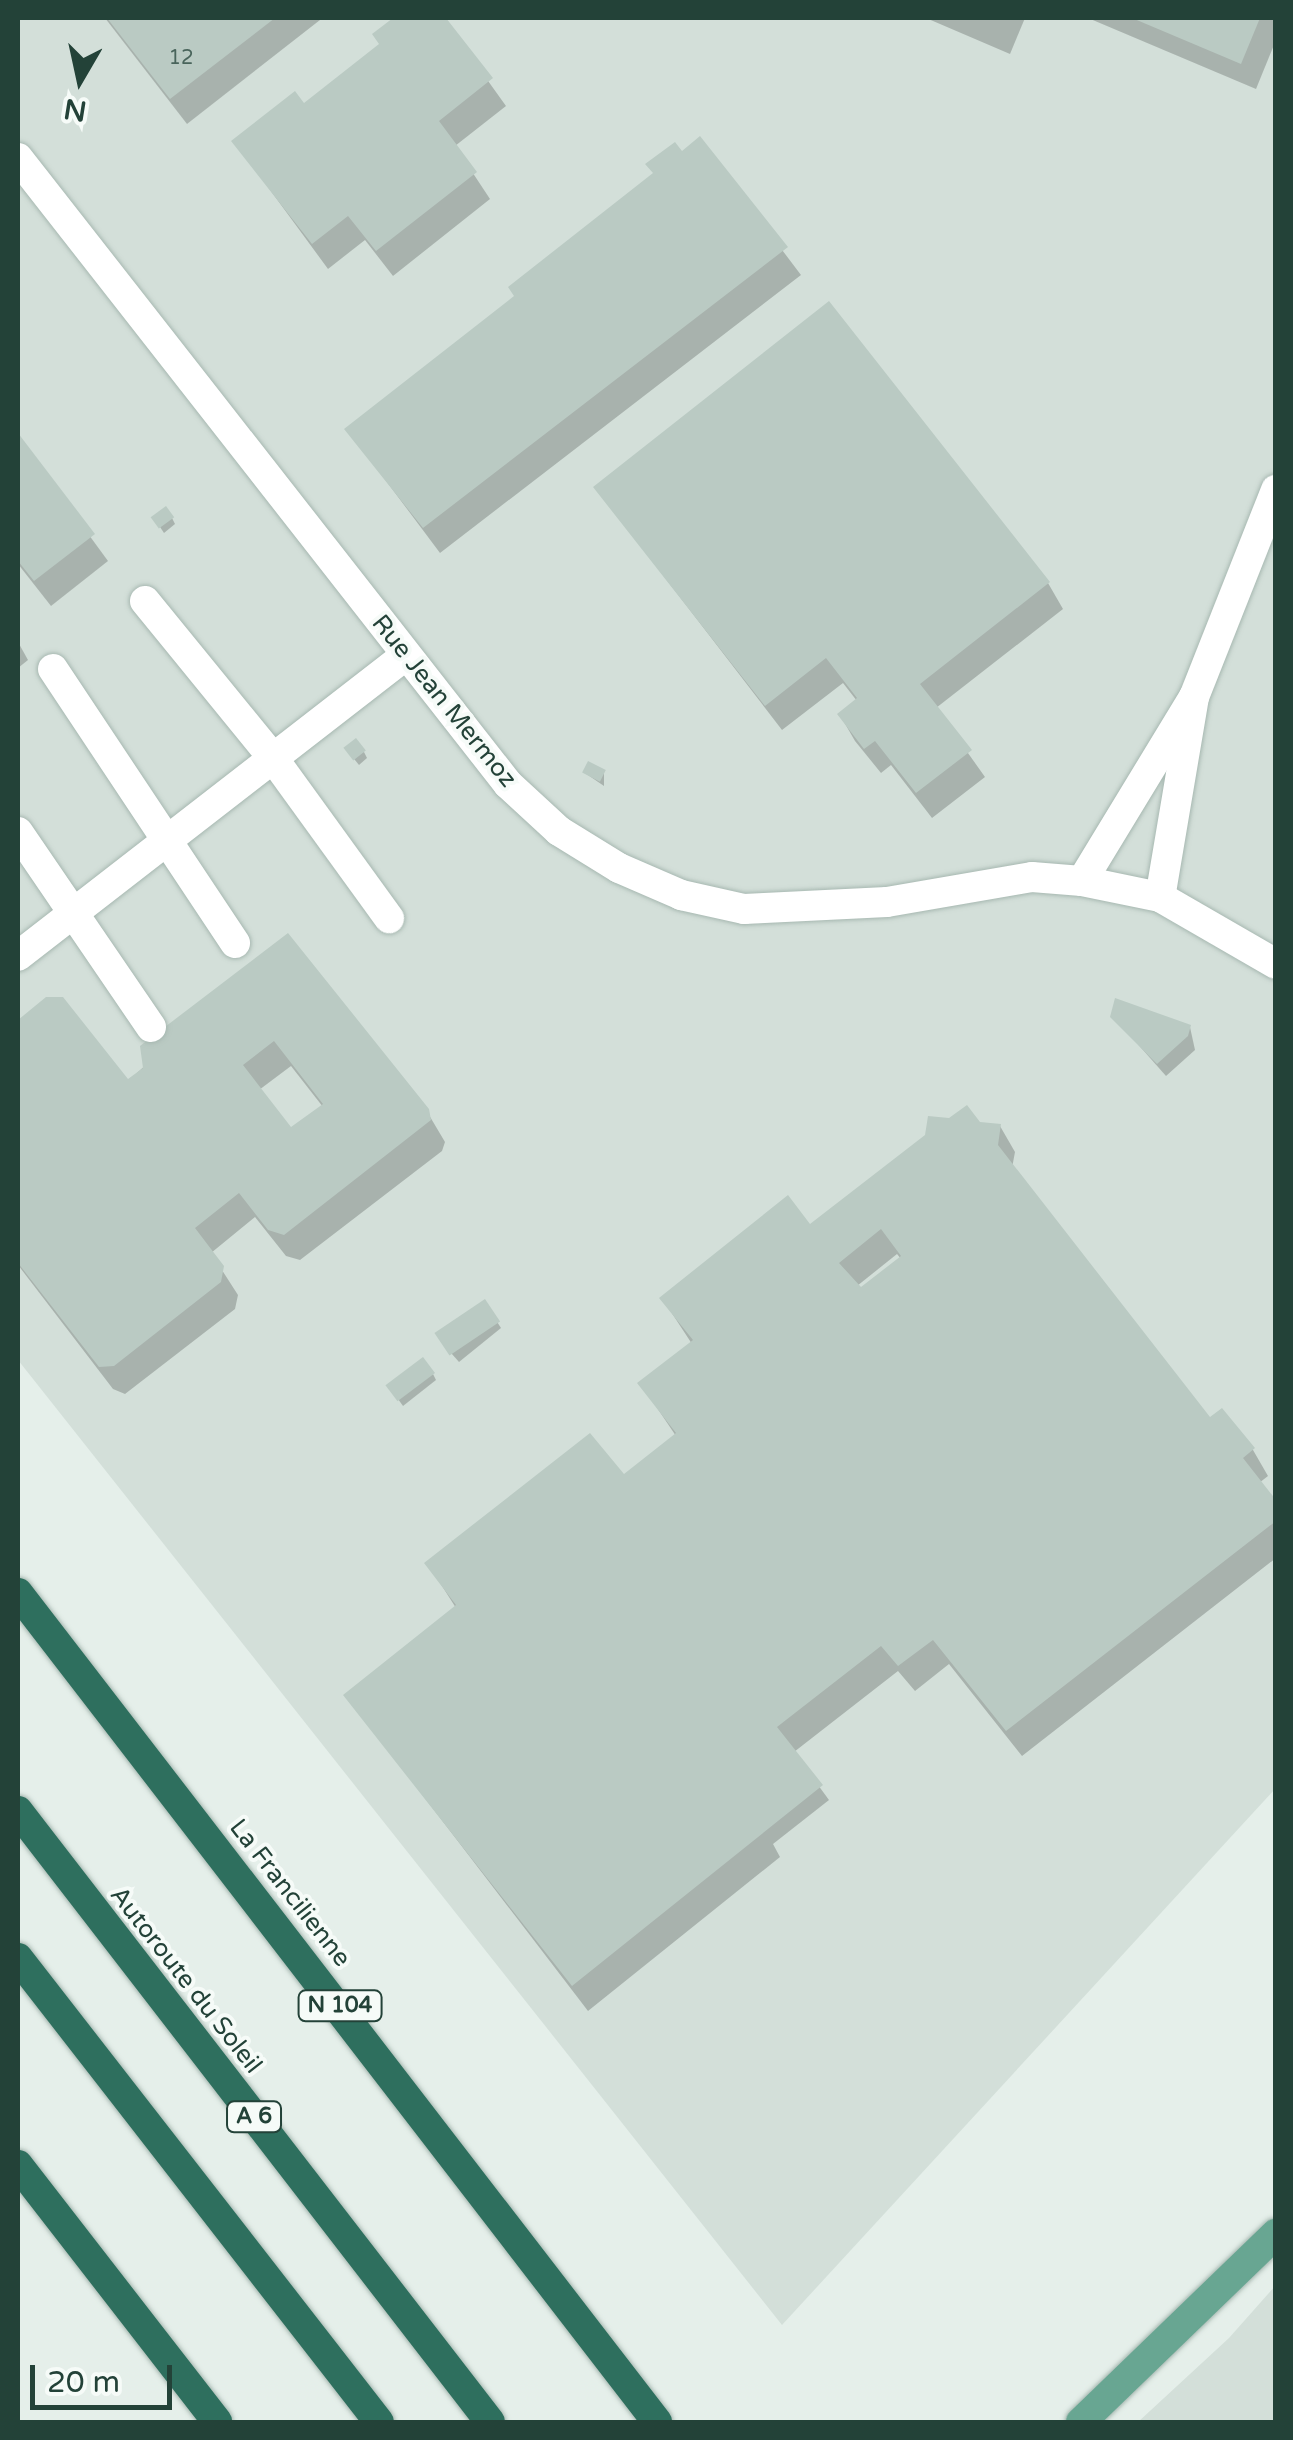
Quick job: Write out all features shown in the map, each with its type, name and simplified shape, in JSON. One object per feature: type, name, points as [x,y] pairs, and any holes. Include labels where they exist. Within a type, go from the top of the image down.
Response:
[{"type":"highway","name":"La Francilienne","points":[[18,1593],[657,2422]]},
{"type":"highway","name":"Autoroute du Soleil","points":[[18,1811],[490,2422]]},
{"type":"highway","points":[[18,1958],[379,2422]]},
{"type":"highway","points":[[18,2165],[217,2422]]},
{"type":"main road","points":[[1081,2422],[1276,2234]]},
{"type":"street","name":"Rue Jean Mermoz","points":[[18,158],[508,784],[559,831],[619,868],[681,894],[744,908],[802,909],[1032,877],[1082,881],[1160,897],[1276,964]]},
{"type":"street","points":[[1082,881],[1194,697],[1276,490]]},
{"type":"street","points":[[145,600],[273,758],[389,918]]},
{"type":"street","points":[[18,956],[406,655]]},
{"type":"street","points":[[53,670],[170,838],[235,942]]},
{"type":"street","points":[[1160,897],[1194,697]]},
{"type":"street","points":[[18,832],[151,1027]]},
{"type":"shaded area","points":[[18,18],[1275,18],[1275,1789],[782,2325],[18,1360]]},
{"type":"shaded area","points":[[1275,2286],[1275,2422],[1138,2422],[1229,2338]]},
{"type":"building","points":[[107,18],[275,18],[170,99]]},
{"type":"building","points":[[393,18],[446,18],[493,78],[439,121],[477,172],[376,251],[348,216],[312,244],[231,141],[295,91],[304,103],[379,44],[372,34]]},
{"type":"building","points":[[1132,18],[1260,18],[1241,64]]},
{"type":"building","points":[[700,136],[788,247],[423,528],[344,429],[514,296],[508,287],[653,173],[645,164],[675,142],[682,151]]},
{"type":"building","points":[[829,301],[1050,582],[920,684],[972,750],[916,793],[875,741],[864,749],[837,714],[857,698],[826,658],[765,706],[593,487]]},
{"type":"building","points":[[18,433],[95,534],[34,581],[18,561]]},
{"type":"building","points":[[166,506],[174,517],[159,528],[151,517]]},
{"type":"building","points":[[356,738],[366,751],[353,760],[343,748]]},
{"type":"building","points":[[588,761],[606,770],[600,782],[582,773]]},
{"type":"building","points":[[288,933],[429,1109],[431,1120],[284,1235],[268,1230],[239,1193],[195,1228],[224,1266],[221,1282],[114,1366],[99,1367],[18,1263],[18,1020],[46,997],[63,997],[128,1079],[143,1068],[140,1046]],"holes":[[[274,1041],[323,1104],[291,1127],[243,1065]]]},
{"type":"building","points":[[1115,998],[1191,1025],[1188,1036],[1157,1064],[1110,1017]]},
{"type":"building","points":[[967,1105],[980,1122],[1001,1124],[998,1145],[1210,1417],[1222,1408],[1255,1448],[1243,1458],[1276,1500],[1276,1521],[1006,1731],[933,1640],[898,1666],[881,1646],[777,1727],[823,1785],[572,1986],[343,1695],[456,1605],[424,1563],[590,1433],[624,1474],[676,1433],[637,1383],[693,1340],[659,1298],[788,1195],[810,1224],[925,1135],[928,1116],[949,1118]],"holes":[[[881,1229],[901,1256],[861,1287],[839,1263]]]},
{"type":"building","points":[[485,1299],[500,1321],[450,1355],[434,1333]]},
{"type":"building","points":[[423,1357],[435,1373],[398,1401],[385,1385]]}]
